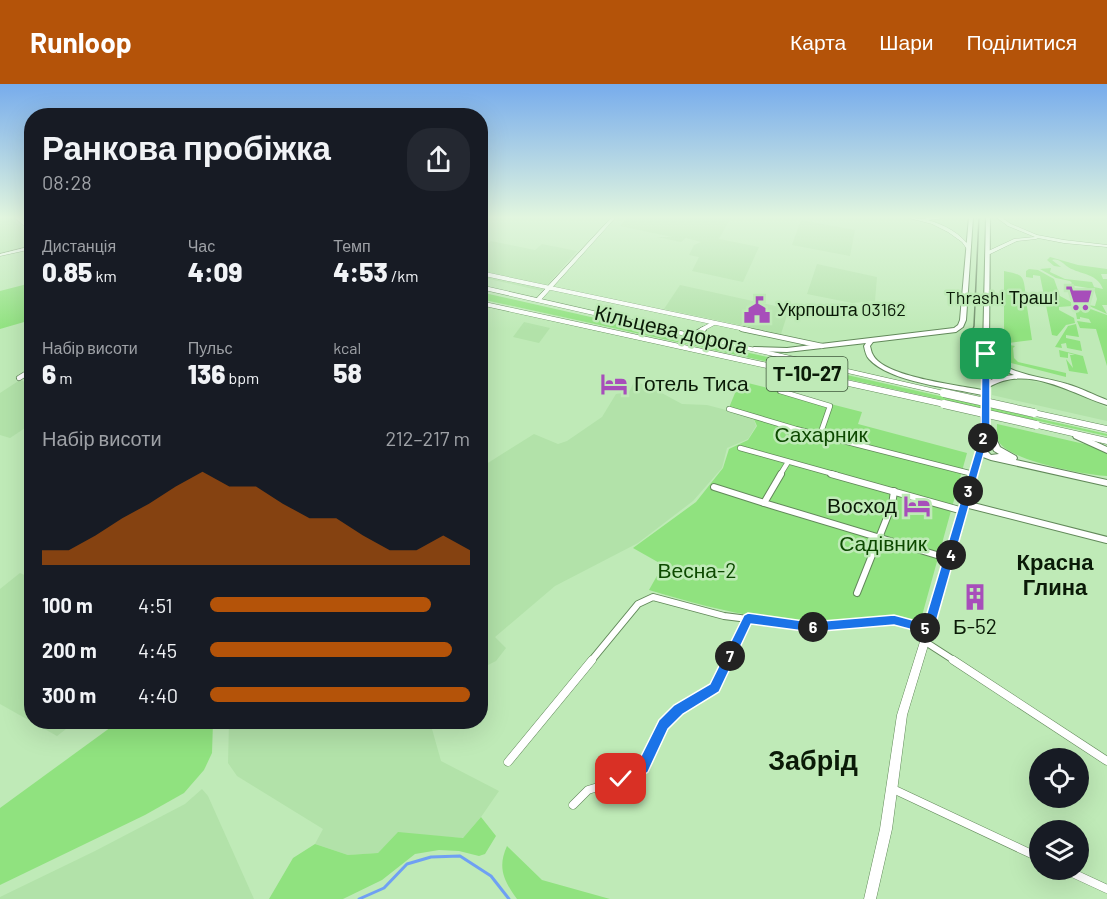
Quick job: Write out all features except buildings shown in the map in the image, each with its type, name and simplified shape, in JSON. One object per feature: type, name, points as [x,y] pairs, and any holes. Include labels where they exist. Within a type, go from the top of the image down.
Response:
[{"type":"highway","name":"Кільцева дорога","points":[[488,289],[1107,428]]},
{"type":"highway","name":"Т-10-27","points":[[488,305],[1107,441]]},
{"type":"main road","points":[[752,348],[787,350],[949,332],[962,326],[968,255]]},
{"type":"main road","points":[[988,255],[985,426],[981,447],[989,445],[995,454],[1031,466],[1107,483]]},
{"type":"main road","points":[[872,340],[867,346],[867,355],[874,363],[889,371],[986,386],[997,379],[1025,375]]},
{"type":"main road","points":[[985,349],[993,361],[1025,375],[1083,392],[1107,404]]},
{"type":"main road","points":[[985,426],[995,454]]},
{"type":"main road","points":[[1065,431],[1107,450]]},
{"type":"street","points":[[538,300],[579,255]]},
{"type":"street","points":[[488,275],[824,346]]},
{"type":"street","points":[[693,335],[714,323]]},
{"type":"street","points":[[19,378],[24,375]]},
{"type":"street","points":[[780,391],[830,406],[820,435]]},
{"type":"street","points":[[729,409],[820,435],[974,469],[995,454]]},
{"type":"street","points":[[870,899],[892,789],[902,716],[950,559],[981,447]]},
{"type":"street","points":[[740,448],[894,491],[1107,540]]},
{"type":"street","points":[[764,504],[788,462]]},
{"type":"street","points":[[714,487],[950,559]]},
{"type":"street","points":[[857,593],[892,506],[894,491]]},
{"type":"street","points":[[508,762],[638,604],[648,597],[724,616],[811,627],[894,620],[928,629]]},
{"type":"street","points":[[573,805],[581,793],[633,775],[643,767],[664,725],[679,709],[714,688],[748,619]]},
{"type":"street","points":[[924,641],[1107,761]]},
{"type":"street","points":[[892,789],[1029,853]]},
{"type":"street","points":[[1088,880],[1107,889]]},
{"type":"shaded area","points":[[488,255],[573,255],[542,291],[488,279]]},
{"type":"shaded area","points":[[689,255],[755,255],[743,282],[692,271],[699,257]]},
{"type":"shaded area","points":[[817,264],[877,277],[875,301],[852,303],[807,294]]},
{"type":"shaded area","points":[[680,285],[789,309],[781,334],[664,309]]},
{"type":"shaded area","points":[[524,322],[550,328],[539,343],[513,337]]},
{"type":"shaded area","points":[[1019,378],[1060,387],[1090,399],[1107,408],[1107,421],[992,395],[992,382]]},
{"type":"shaded area","points":[[20,380],[24,381],[24,429],[10,438],[0,435],[0,393]]},
{"type":"shaded area","points":[[634,382],[647,385],[682,404],[707,405],[753,417],[756,426],[748,439],[727,448],[722,468],[693,501],[638,543],[555,586],[495,637],[506,648],[496,661],[488,665],[488,463],[534,434],[558,444],[567,441],[602,417],[616,394],[629,392]]},
{"type":"shaded area","points":[[20,573],[24,575],[24,718],[0,704],[0,589]]},
{"type":"shaded area","points":[[44,729],[66,729],[57,736]]},
{"type":"shaded area","points":[[229,729],[432,729],[441,761],[499,791],[463,838],[398,833],[378,853],[348,855],[315,844],[323,829],[237,776],[228,763]]},
{"type":"shaded area","points":[[202,789],[208,796],[254,899],[0,899],[185,804]]},
{"type":"green space","points":[[1050,257],[1078,265],[1107,269],[1107,274],[1101,274],[1103,279],[1107,279],[1107,305],[1102,305],[1107,314],[1087,305],[1095,306],[1097,299],[1094,289],[1070,285],[1072,283],[1070,281],[1056,278],[1040,269],[1051,268],[1050,272],[1065,279],[1092,282],[1094,287],[1103,289],[1097,280],[1073,270],[1059,260],[1052,260],[1061,267],[1054,266],[1047,260]]},
{"type":"green space","points":[[1038,270],[1054,279],[1060,296],[1071,302],[1072,306],[1059,307],[1059,310],[1074,318],[1075,323],[1066,325],[1057,336],[1052,335],[1040,276],[1026,277],[1026,271]]},
{"type":"green space","points":[[1004,271],[1019,275],[1023,280],[1026,296],[1022,298],[1026,300],[1032,340],[1009,343],[1004,341]]},
{"type":"green space","points":[[24,285],[24,322],[0,329],[0,291]]},
{"type":"green space","points":[[488,294],[1107,434],[1107,436],[488,301]]},
{"type":"green space","points":[[1074,303],[1107,315],[1107,366],[1096,329],[1080,328],[1077,321],[1091,323],[1089,319],[1080,317],[1077,319]]},
{"type":"green space","points":[[1076,324],[1079,337],[1066,335],[1066,338],[1080,341],[1082,351],[1067,348],[1066,343],[1061,344],[1062,348],[1055,347],[1068,326]]},
{"type":"green space","points":[[1004,344],[1015,346],[1013,348],[1014,358],[1018,362],[1066,373],[1066,377],[1011,363],[1005,357]]},
{"type":"green space","points":[[1059,350],[1083,356],[1088,374],[1069,371],[1066,359],[1073,368],[1070,355],[1075,355],[1068,353],[1068,358],[1060,357]]},
{"type":"green space","points":[[740,381],[862,412],[858,424],[967,453],[920,623],[895,618],[833,623],[798,622],[712,607],[649,590],[663,565],[633,548],[696,502],[723,468],[729,449],[748,440],[757,426],[753,417],[728,410]]},
{"type":"green space","points":[[997,424],[1093,446],[1107,454],[1107,476],[1049,466],[1018,455],[1006,449],[999,442]]},
{"type":"green space","points":[[108,729],[213,729],[212,753],[204,770],[184,793],[145,815],[0,885],[0,808]]},
{"type":"green space","points":[[481,817],[496,836],[485,854],[479,856],[459,851],[439,850],[415,854],[382,880],[343,899],[269,899],[293,858],[315,844],[348,855],[378,853],[398,832],[463,838]]},
{"type":"green space","points":[[507,846],[542,880],[610,899],[517,899],[503,874],[504,854]]},
{"type":"waterway","points":[[359,899],[384,888],[407,864],[431,857],[460,856],[491,876],[509,899]]},
{"type":"tram line","points":[[965,336],[972,332],[974,326],[977,255]]},
{"type":"place","name":"Thrash! Траш!","points":[[1079,298]]},
{"type":"place","name":"Укрпошта 03162","points":[[757,310]]},
{"type":"place","name":"Готель Тиса","points":[[614,384]]},
{"type":"place","name":"Восход","points":[[917,506]]},
{"type":"place","name":"Б-52","points":[[975,597]]},
{"type":"district","name":"Красна Глина","points":[[1055,574]]},
{"type":"district","name":"Забрід","points":[[813,761]]},
{"type":"route","points":[[621,779],[633,775],[643,767],[664,725],[679,709],[714,688],[748,619],[811,627],[894,620],[905,621],[928,629],[981,446],[985,426],[985,350],[986,354]]},
{"type":"park label","name":"Сахарник","points":[[821,435]]},
{"type":"park label","name":"Садівник","points":[[883,544]]},
{"type":"park label","name":"Весна-2","points":[[697,571]]}]
